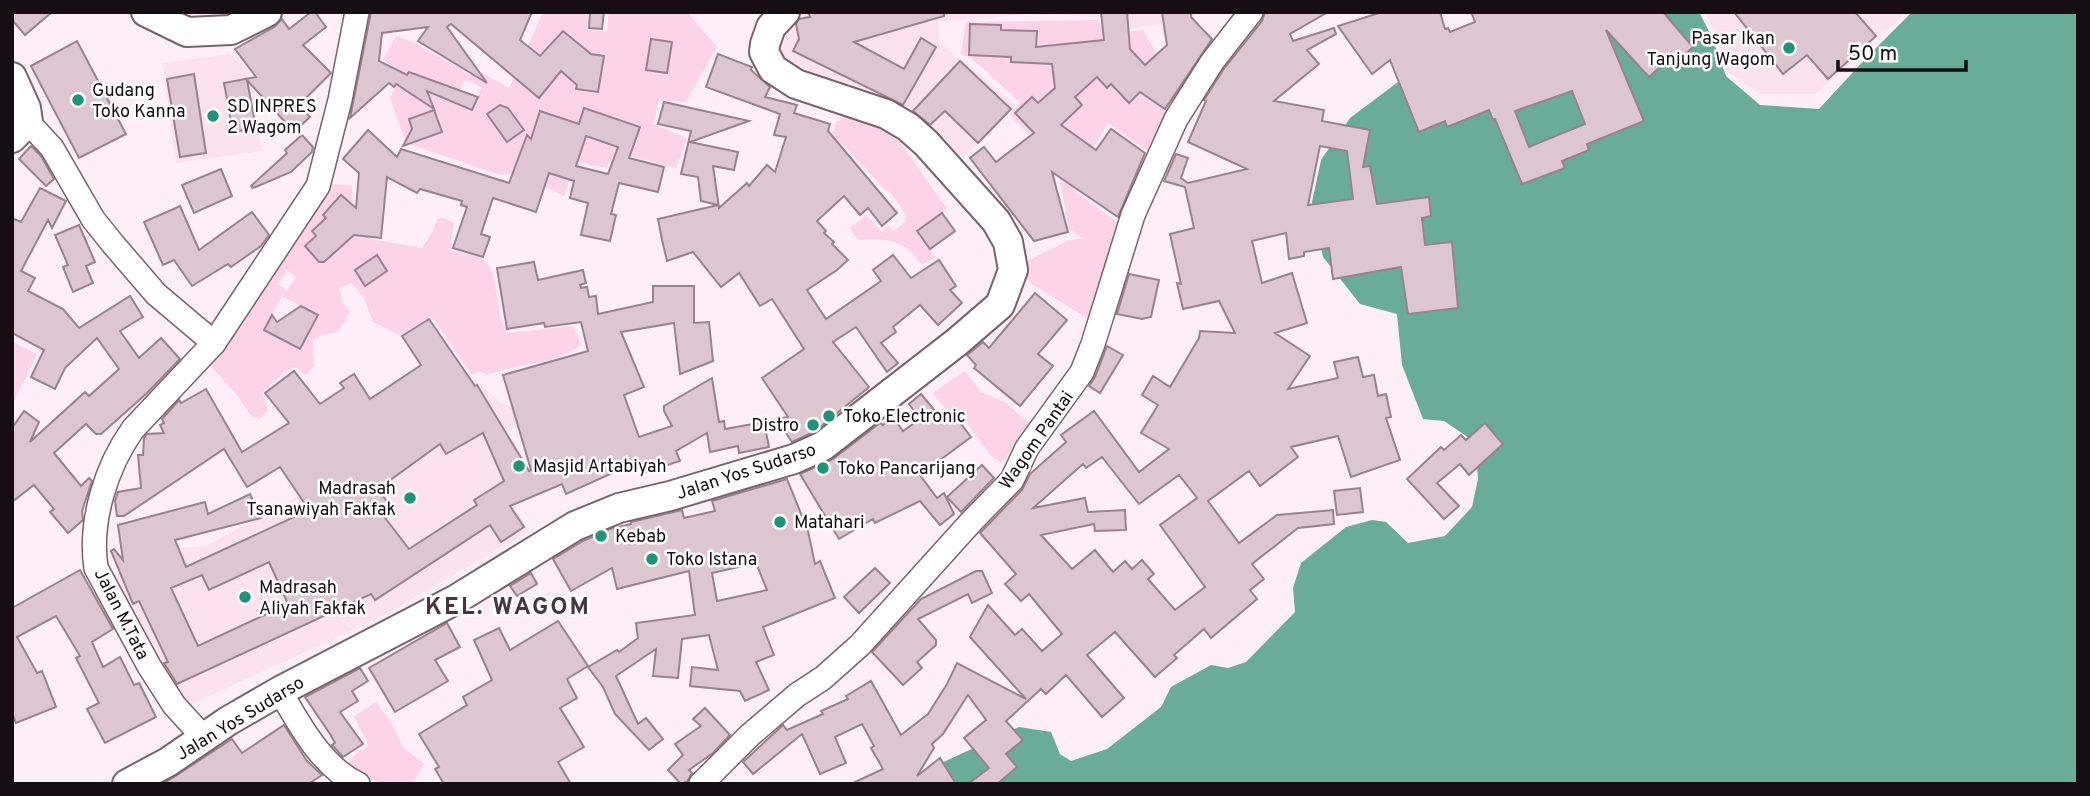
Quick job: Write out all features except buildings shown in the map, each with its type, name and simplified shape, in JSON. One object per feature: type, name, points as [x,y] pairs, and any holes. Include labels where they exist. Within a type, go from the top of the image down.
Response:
[{"type":"main road","points":[[146,12],[187,33],[231,30],[268,12]]},
{"type":"main road","name":"Jalan Yos Sudarso","points":[[127,784],[168,762],[280,691],[455,600],[575,526],[619,508],[794,459],[823,446],[957,342],[1000,305],[1013,270],[1008,243],[996,221],[926,143],[908,127],[886,114],[796,84],[773,69],[764,52],[765,44],[771,27],[785,12]]},
{"type":"main road","points":[[12,77],[26,108],[17,136]]},
{"type":"street","name":"Jalan M.Tata","points":[[204,738],[174,705],[149,666],[96,568],[94,553],[100,504],[110,470],[133,429],[214,343],[318,186],[340,100],[357,12]]},
{"type":"street","name":"Wagom Pantai","points":[[701,784],[750,735],[797,695],[823,678],[860,645],[1012,480],[1027,448],[1080,376],[1093,344],[1133,215],[1176,119],[1212,62],[1251,12]]},
{"type":"street","points":[[17,136],[52,148],[93,219],[130,264],[156,294],[214,343]]},
{"type":"street","points":[[280,691],[298,723],[333,767],[358,784]]},
{"type":"shaded area","points":[[543,12],[588,12],[587,30],[607,31],[609,12],[687,12],[717,47],[686,102],[659,100],[653,124],[687,138],[676,168],[616,152],[606,168],[576,162],[564,196],[517,173],[500,175],[406,143],[390,98],[403,72],[383,60],[396,36],[415,43],[470,75],[477,70],[509,88]],"holes":[[[563,31],[583,47],[542,55]],[[651,39],[672,42],[667,73],[646,69]],[[537,54],[560,73],[539,97]],[[410,70],[431,84],[421,100],[399,86]],[[464,80],[482,87],[471,110],[454,103]],[[503,103],[523,129],[507,141],[487,114]],[[584,108],[603,114],[597,134],[577,128]],[[434,110],[442,131],[417,141],[409,119]],[[540,111],[571,121],[564,145],[532,134]],[[639,128],[632,151],[601,141]]]},
{"type":"shaded area","points":[[804,12],[1195,12],[1196,25],[1193,29],[1164,38],[1160,24],[1106,32],[1103,17],[1025,14],[939,22],[940,43],[1016,105],[980,143],[958,160],[799,74],[779,57],[781,37]]},
{"type":"shaded area","points":[[1496,12],[1699,12],[1711,35],[1726,76],[1760,105],[1819,109],[1912,12],[2078,12],[2078,784],[896,784],[1019,727],[1051,732],[1060,754],[1071,761],[1107,749],[1161,707],[1171,687],[1211,665],[1228,668],[1246,662],[1295,612],[1293,588],[1301,563],[1346,527],[1372,520],[1386,522],[1408,543],[1445,536],[1472,507],[1478,479],[1475,442],[1444,421],[1423,419],[1402,365],[1397,314],[1360,304],[1323,257],[1312,202],[1321,160],[1350,118]]},
{"type":"shaded area","points":[[1704,12],[1906,12],[1816,94],[1760,94],[1727,71],[1716,32]]},
{"type":"shaded area","points":[[1097,20],[1107,34],[1143,30],[1162,63],[1195,82],[1153,155],[1108,123],[1085,160],[1088,170],[1074,190],[1118,223],[1113,235],[1113,254],[1090,320],[1032,284],[1016,267],[1067,241],[1083,238],[1069,229],[1057,164],[1010,115],[1020,102],[970,57],[961,54],[966,22]]},
{"type":"shaded area","name":"SD INPRES 2 Wagom","points":[[230,54],[242,63],[252,80],[262,151],[176,163],[162,63]]},
{"type":"shaded area","points":[[849,115],[873,124],[900,142],[947,209],[915,231],[935,257],[922,265],[902,245],[887,240],[858,240],[850,228],[866,215],[882,232],[888,226],[894,231],[905,222],[906,215],[890,192],[885,190],[845,146],[831,138],[836,122]]},
{"type":"shaded area","points":[[324,184],[352,185],[353,205],[368,211],[370,239],[422,248],[437,219],[445,218],[454,223],[452,251],[477,257],[489,265],[507,333],[573,326],[581,344],[572,351],[549,360],[487,375],[479,371],[472,375],[431,316],[399,335],[373,322],[363,296],[351,283],[340,288],[342,302],[350,312],[338,332],[313,340],[314,366],[306,375],[295,367],[262,392],[268,410],[260,419],[252,417],[211,366]],"holes":[[[341,195],[365,217],[348,236],[323,215]],[[321,223],[342,246],[321,264],[305,246],[316,236],[312,231]],[[377,255],[387,271],[365,285],[355,270]],[[287,270],[296,277],[287,291],[278,284]],[[282,296],[318,315],[300,349],[264,330]]]},
{"type":"shaded area","points":[[12,342],[37,354],[12,405]]},
{"type":"shaded area","points":[[965,371],[981,392],[1005,402],[1030,424],[1002,463],[991,456],[961,415],[948,412],[933,393]]},
{"type":"shaded area","points":[[475,379],[501,403],[517,409],[523,424],[486,442],[512,505],[530,531],[379,618],[190,705],[180,704],[112,577],[167,549],[206,546],[307,491]]},
{"type":"shaded area","points":[[376,702],[392,724],[402,746],[424,764],[412,784],[370,780],[349,768],[348,763],[357,753],[369,746],[354,716]]},
{"type":"place","name":"Pasar Ikan Tanjung Wagom","points":[[1789,48]]},
{"type":"place","name":"Gudang Toko Kanna","points":[[78,100]]},
{"type":"place","name":"SD INPRES 2 Wagom","points":[[213,116]]},
{"type":"place","name":"Toko Electronic","points":[[829,416]]},
{"type":"place","name":"Distro","points":[[813,425]]},
{"type":"place","name":"Masjid Artabiyah","points":[[519,466]]},
{"type":"place","name":"Toko Pancarijang","points":[[823,468]]},
{"type":"place","name":"Madrasah Tsanawiyah Fakfak","points":[[410,498]]},
{"type":"place","name":"Matahari","points":[[780,522]]},
{"type":"place","name":"Kebab","points":[[601,536]]},
{"type":"place","name":"Toko Istana","points":[[652,559]]},
{"type":"place","name":"Madrasah Aliyah Fakfak","points":[[245,597]]},
{"type":"district","name":"KEL. WAGOM","points":[[508,606]]}]
